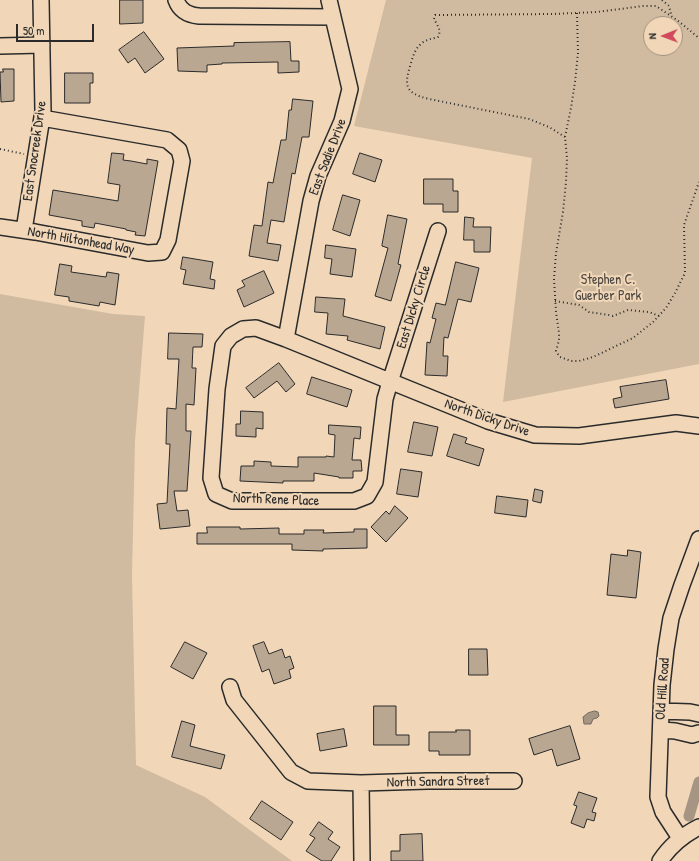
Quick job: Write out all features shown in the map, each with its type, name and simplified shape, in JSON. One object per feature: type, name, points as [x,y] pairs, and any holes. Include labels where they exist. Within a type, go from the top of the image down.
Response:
[{"type":"street","name":"East Snocreek Drive","points":[[24,230],[43,110],[41,0]]},
{"type":"street","name":"East Sadie Drive","points":[[286,339],[311,201],[318,176],[342,121],[350,89],[329,0]]},
{"type":"street","points":[[180,6],[191,15],[199,16],[333,17]]},
{"type":"street","points":[[0,46],[42,45]]},
{"type":"street","name":"North Hiltonhead Way","points":[[0,227],[148,253],[162,252],[168,240],[182,161],[179,150],[167,140],[42,118]]},
{"type":"street","name":"East Dicky Circle","points":[[390,382],[438,231]]},
{"type":"street","name":"North Rene Place","points":[[286,339],[256,328],[243,329],[231,336],[223,346],[217,389],[211,478],[216,494],[232,501],[354,502],[367,496],[375,482],[385,399],[390,382]]},
{"type":"street","name":"North Dicky Drive","points":[[286,339],[488,421],[535,435],[579,436],[676,423],[699,426]]},
{"type":"street","name":"Old Hill Road","points":[[680,838],[663,812],[658,798],[661,711],[665,656],[671,618],[699,539]]},
{"type":"street","name":"North Sandra Street","points":[[230,687],[234,700],[291,772],[308,781],[361,783],[514,781]]},
{"type":"street","points":[[661,711],[690,712],[699,714]]},
{"type":"street","points":[[661,730],[675,731],[692,736],[699,733]]},
{"type":"street","points":[[361,783],[362,861]]},
{"type":"street","points":[[660,861],[667,851],[680,838],[699,827]]},
{"type":"path","points":[[662,0],[668,6],[671,15]]},
{"type":"path","points":[[564,137],[561,133],[549,127],[528,119],[418,96],[410,89],[406,81],[418,46],[424,41],[438,37],[439,35],[439,28],[434,19],[435,15],[553,14],[597,12],[652,6],[671,15],[699,38]]},
{"type":"path","points":[[577,13],[578,53],[571,108],[564,137],[567,150],[567,169],[564,206],[556,253],[554,279],[559,333],[557,353],[560,358],[571,361],[579,361],[593,357],[633,338],[659,316],[671,301],[683,279],[685,270],[683,242],[684,225],[699,182]]},
{"type":"path","points":[[0,149],[25,154]]},
{"type":"path","points":[[695,194],[699,193]]},
{"type":"path","points":[[555,301],[579,305],[589,312],[613,316],[628,310],[649,312],[659,316]]},
{"type":"green space","name":"Stephen C. Guerber Park","points":[[386,0],[699,0],[699,364],[503,402],[532,158],[354,126]]},
{"type":"green space","points":[[0,294],[113,314],[145,316],[135,441],[132,575],[136,765],[205,797],[292,861],[0,861]]},
{"type":"shaded area","points":[[595,711],[598,712],[599,716],[593,719],[591,724],[584,724],[583,717],[588,713]]},
{"type":"building","points":[[120,0],[143,0],[143,23],[120,24]]},
{"type":"building","points":[[144,32],[164,59],[145,73],[135,58],[128,63],[119,50]]},
{"type":"building","points":[[290,42],[291,61],[299,61],[299,72],[278,73],[278,62],[222,63],[207,65],[207,72],[178,71],[177,48],[234,46],[234,43]]},
{"type":"building","points":[[3,69],[14,69],[14,101],[1,102],[0,72],[3,72]]},
{"type":"building","points":[[65,73],[93,73],[93,83],[90,83],[90,103],[65,103]]},
{"type":"building","points":[[293,99],[313,101],[309,137],[302,137],[295,174],[292,173],[284,222],[271,220],[267,243],[281,245],[278,261],[249,256],[254,225],[262,226],[268,182],[273,183],[281,140],[286,140],[289,110],[291,110]]},
{"type":"building","points":[[112,153],[124,154],[123,160],[147,164],[147,159],[158,161],[145,236],[135,235],[136,232],[126,229],[95,223],[94,228],[82,226],[82,221],[49,215],[53,190],[118,201],[120,185],[108,183]]},
{"type":"building","points":[[360,153],[382,160],[375,182],[353,174]]},
{"type":"building","points":[[424,179],[453,179],[453,191],[458,191],[458,212],[443,212],[443,204],[424,204]]},
{"type":"building","points":[[343,195],[360,200],[350,236],[333,230]]},
{"type":"building","points":[[388,215],[407,219],[398,264],[401,265],[391,301],[375,296],[388,248],[382,245]]},
{"type":"building","points":[[465,217],[474,218],[473,227],[491,227],[490,252],[474,252],[474,240],[464,240]]},
{"type":"building","points":[[326,245],[356,249],[352,277],[330,274],[332,259],[325,258]]},
{"type":"building","points":[[183,257],[213,262],[210,279],[215,280],[214,289],[183,284],[186,270],[181,269]]},
{"type":"building","points":[[456,262],[479,268],[471,302],[458,299],[448,338],[444,337],[443,356],[448,356],[447,376],[425,375],[427,342],[430,343],[436,319],[432,318],[436,303],[445,305]]},
{"type":"building","points":[[60,264],[72,266],[71,272],[106,277],[107,272],[119,274],[115,305],[100,302],[99,306],[69,301],[69,297],[55,295]]},
{"type":"building","points":[[264,271],[274,293],[244,307],[237,290],[245,286],[242,281]]},
{"type":"building","points":[[316,297],[345,299],[343,316],[385,327],[380,349],[347,340],[348,336],[326,334],[328,313],[315,312]]},
{"type":"building","points":[[169,333],[203,334],[202,347],[193,347],[192,368],[196,368],[194,405],[186,404],[186,431],[191,431],[187,491],[174,491],[177,511],[188,510],[190,526],[160,529],[157,504],[167,503],[170,444],[166,444],[167,408],[176,409],[179,359],[168,359]]},
{"type":"building","points":[[279,363],[295,384],[286,392],[277,381],[254,398],[246,388]]},
{"type":"building","points":[[312,377],[352,390],[347,407],[307,394]]},
{"type":"building","points":[[666,380],[669,399],[615,408],[613,399],[622,397],[620,387]]},
{"type":"building","points":[[241,411],[263,412],[263,429],[256,428],[256,437],[236,436],[236,424],[240,424]]},
{"type":"building","points":[[414,422],[438,427],[432,456],[408,452]]},
{"type":"building","points":[[329,425],[361,427],[360,439],[354,438],[352,460],[361,460],[362,471],[353,471],[353,478],[339,478],[314,473],[314,481],[283,481],[283,483],[240,481],[241,466],[254,466],[254,461],[271,462],[271,466],[298,467],[298,457],[334,457],[335,435],[329,434]]},
{"type":"building","points":[[454,434],[467,438],[465,443],[484,449],[479,466],[447,456]]},
{"type":"building","points":[[401,469],[422,472],[418,497],[397,494]]},
{"type":"building","points":[[535,489],[543,491],[541,503],[533,501]]},
{"type":"building","points":[[497,496],[528,500],[526,517],[495,513]]},
{"type":"building","points":[[395,506],[408,518],[386,542],[371,527],[386,511],[389,514]]},
{"type":"building","points":[[207,527],[240,527],[240,529],[279,528],[279,534],[304,534],[304,530],[324,530],[323,533],[354,532],[354,529],[367,529],[367,548],[323,549],[323,551],[292,550],[292,544],[197,544],[197,533],[207,533]]},
{"type":"building","points":[[628,550],[641,552],[636,598],[607,595],[611,554],[627,556]]},
{"type":"building","points":[[185,642],[207,653],[193,679],[171,667]]},
{"type":"building","points":[[264,642],[269,654],[282,649],[285,658],[290,656],[294,668],[289,670],[291,678],[274,684],[269,669],[262,672],[253,646]]},
{"type":"building","points":[[469,649],[487,649],[488,675],[469,675]]},
{"type":"building","points":[[374,706],[396,706],[396,735],[409,735],[409,745],[374,745]]},
{"type":"building","points":[[182,721],[195,725],[190,746],[225,755],[221,769],[172,757]]},
{"type":"building","points":[[570,726],[580,759],[557,766],[552,749],[534,755],[529,739]]},
{"type":"building","points":[[344,729],[347,746],[320,751],[317,734]]},
{"type":"building","points":[[456,730],[470,730],[470,755],[439,755],[439,751],[429,751],[429,732],[456,732]]},
{"type":"building","points":[[579,792],[597,798],[592,812],[596,813],[594,821],[587,819],[584,828],[571,823],[577,806],[574,805]]},
{"type":"building","points":[[262,801],[293,822],[281,840],[250,819]]},
{"type":"building","points":[[319,822],[333,832],[328,839],[340,847],[331,861],[322,861],[306,851],[315,838],[310,835]]},
{"type":"building","points":[[422,834],[423,861],[391,861],[391,851],[400,851],[400,835]]},
{"type":"waterway","points":[[689,816],[699,782]]}]
